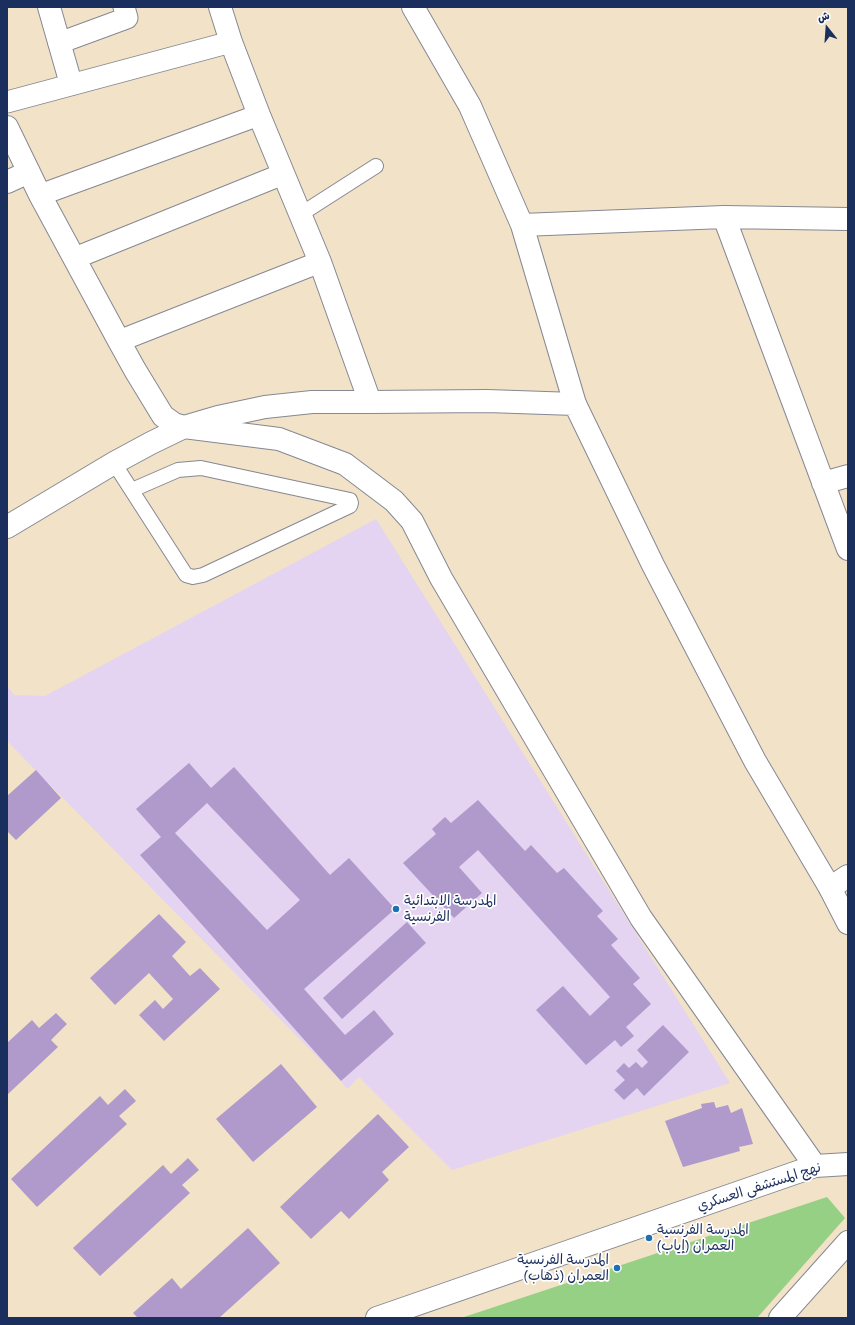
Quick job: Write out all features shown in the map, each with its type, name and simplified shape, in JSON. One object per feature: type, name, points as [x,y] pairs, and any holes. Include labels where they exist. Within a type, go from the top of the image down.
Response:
[{"type":"street","points":[[49,7],[71,84]]},
{"type":"street","points":[[59,42],[127,18],[124,7]]},
{"type":"street","points":[[220,7],[231,42],[259,115],[320,262],[370,402]]},
{"type":"street","points":[[413,7],[470,106],[522,225],[575,404],[653,565],[755,761],[830,888],[848,923]]},
{"type":"street","points":[[7,102],[231,42]]},
{"type":"street","points":[[40,195],[259,115]]},
{"type":"street","points":[[7,127],[40,195],[119,342],[163,416],[174,424],[184,427],[279,439],[345,464],[394,501],[412,521],[441,578],[641,918],[815,1166]]},
{"type":"street","points":[[7,182],[29,172]]},
{"type":"street","points":[[75,258],[283,174]]},
{"type":"street","points":[[522,225],[724,217],[848,219]]},
{"type":"street","points":[[724,217],[822,483],[848,549]]},
{"type":"street","points":[[119,342],[320,262]]},
{"type":"street","points":[[7,528],[151,442],[184,427],[218,417],[265,407],[312,402],[487,401],[575,404]]},
{"type":"street","points":[[822,483],[848,476]]},
{"type":"street","points":[[830,888],[848,876]]},
{"type":"street","name":"نهج المستشفى العسكري","points":[[377,1318],[815,1166],[848,1164]]},
{"type":"street","points":[[784,1316],[848,1242]]},
{"type":"lane","points":[[301,214],[376,166]]},
{"type":"lane","points":[[114,463],[186,574],[193,577],[203,574],[350,506],[351,503],[350,500],[201,468],[178,470],[132,490]]},
{"type":"shaded area","name":"المدرسة الابتدائية الفرنسية","points":[[376,519],[730,1083],[452,1170],[359,1077],[347,1089],[341,1081],[7,741],[7,686],[14,695],[45,696]]},
{"type":"green space","points":[[827,1197],[845,1218],[757,1318],[461,1318]]},
{"type":"building","points":[[189,763],[211,788],[234,767],[330,875],[349,858],[395,909],[304,989],[345,1035],[374,1010],[394,1034],[341,1081],[140,855],[161,837],[136,809]],"holes":[[[207,803],[300,900],[267,930],[175,833]]]},
{"type":"building","points":[[36,770],[61,798],[16,840],[7,831],[7,796]]},
{"type":"building","points":[[478,800],[525,851],[531,845],[557,873],[564,868],[603,911],[597,916],[618,939],[611,945],[640,978],[633,984],[651,1004],[626,1027],[634,1036],[621,1047],[615,1040],[586,1065],[536,1010],[563,986],[590,1016],[610,997],[478,850],[459,867],[482,893],[454,918],[403,863],[436,834],[432,829],[445,817],[451,823]]},
{"type":"building","points":[[159,914],[186,942],[172,956],[190,976],[200,968],[220,989],[164,1041],[139,1015],[155,1000],[163,1009],[173,999],[149,973],[115,1005],[90,978]]},
{"type":"building","points":[[407,922],[426,943],[342,1019],[323,998]]},
{"type":"building","points":[[56,1013],[67,1024],[51,1040],[58,1047],[7,1095],[7,1043],[32,1020],[39,1028]]},
{"type":"building","points":[[663,1025],[689,1052],[644,1096],[637,1088],[624,1100],[614,1090],[625,1080],[616,1071],[624,1063],[629,1068],[636,1062],[642,1068],[648,1062],[637,1050]]},
{"type":"building","points":[[281,1064],[317,1107],[253,1162],[216,1119]]},
{"type":"building","points":[[125,1089],[136,1101],[119,1116],[127,1124],[37,1207],[11,1179],[100,1096],[108,1105]]},
{"type":"building","points":[[714,1102],[716,1108],[728,1105],[731,1113],[742,1108],[753,1144],[739,1147],[740,1151],[683,1167],[665,1121],[702,1108],[701,1104]]},
{"type":"building","points":[[378,1114],[409,1147],[382,1172],[389,1180],[349,1219],[341,1211],[311,1239],[280,1207]]},
{"type":"building","points":[[188,1158],[199,1170],[182,1185],[190,1193],[100,1276],[73,1248],[163,1165],[171,1174]]},
{"type":"building","points":[[248,1228],[280,1263],[219,1318],[138,1318],[133,1313],[172,1278],[181,1289]]},
{"type":"place","name":"المدرسة الابتدائية الفرنسية","points":[[396,909]]},
{"type":"place","name":"المدرسة الفرنسية العمران (إياب)","points":[[649,1238]]},
{"type":"place","name":"المدرسة الفرنسية العمران (ذهاب)","points":[[617,1268]]}]
